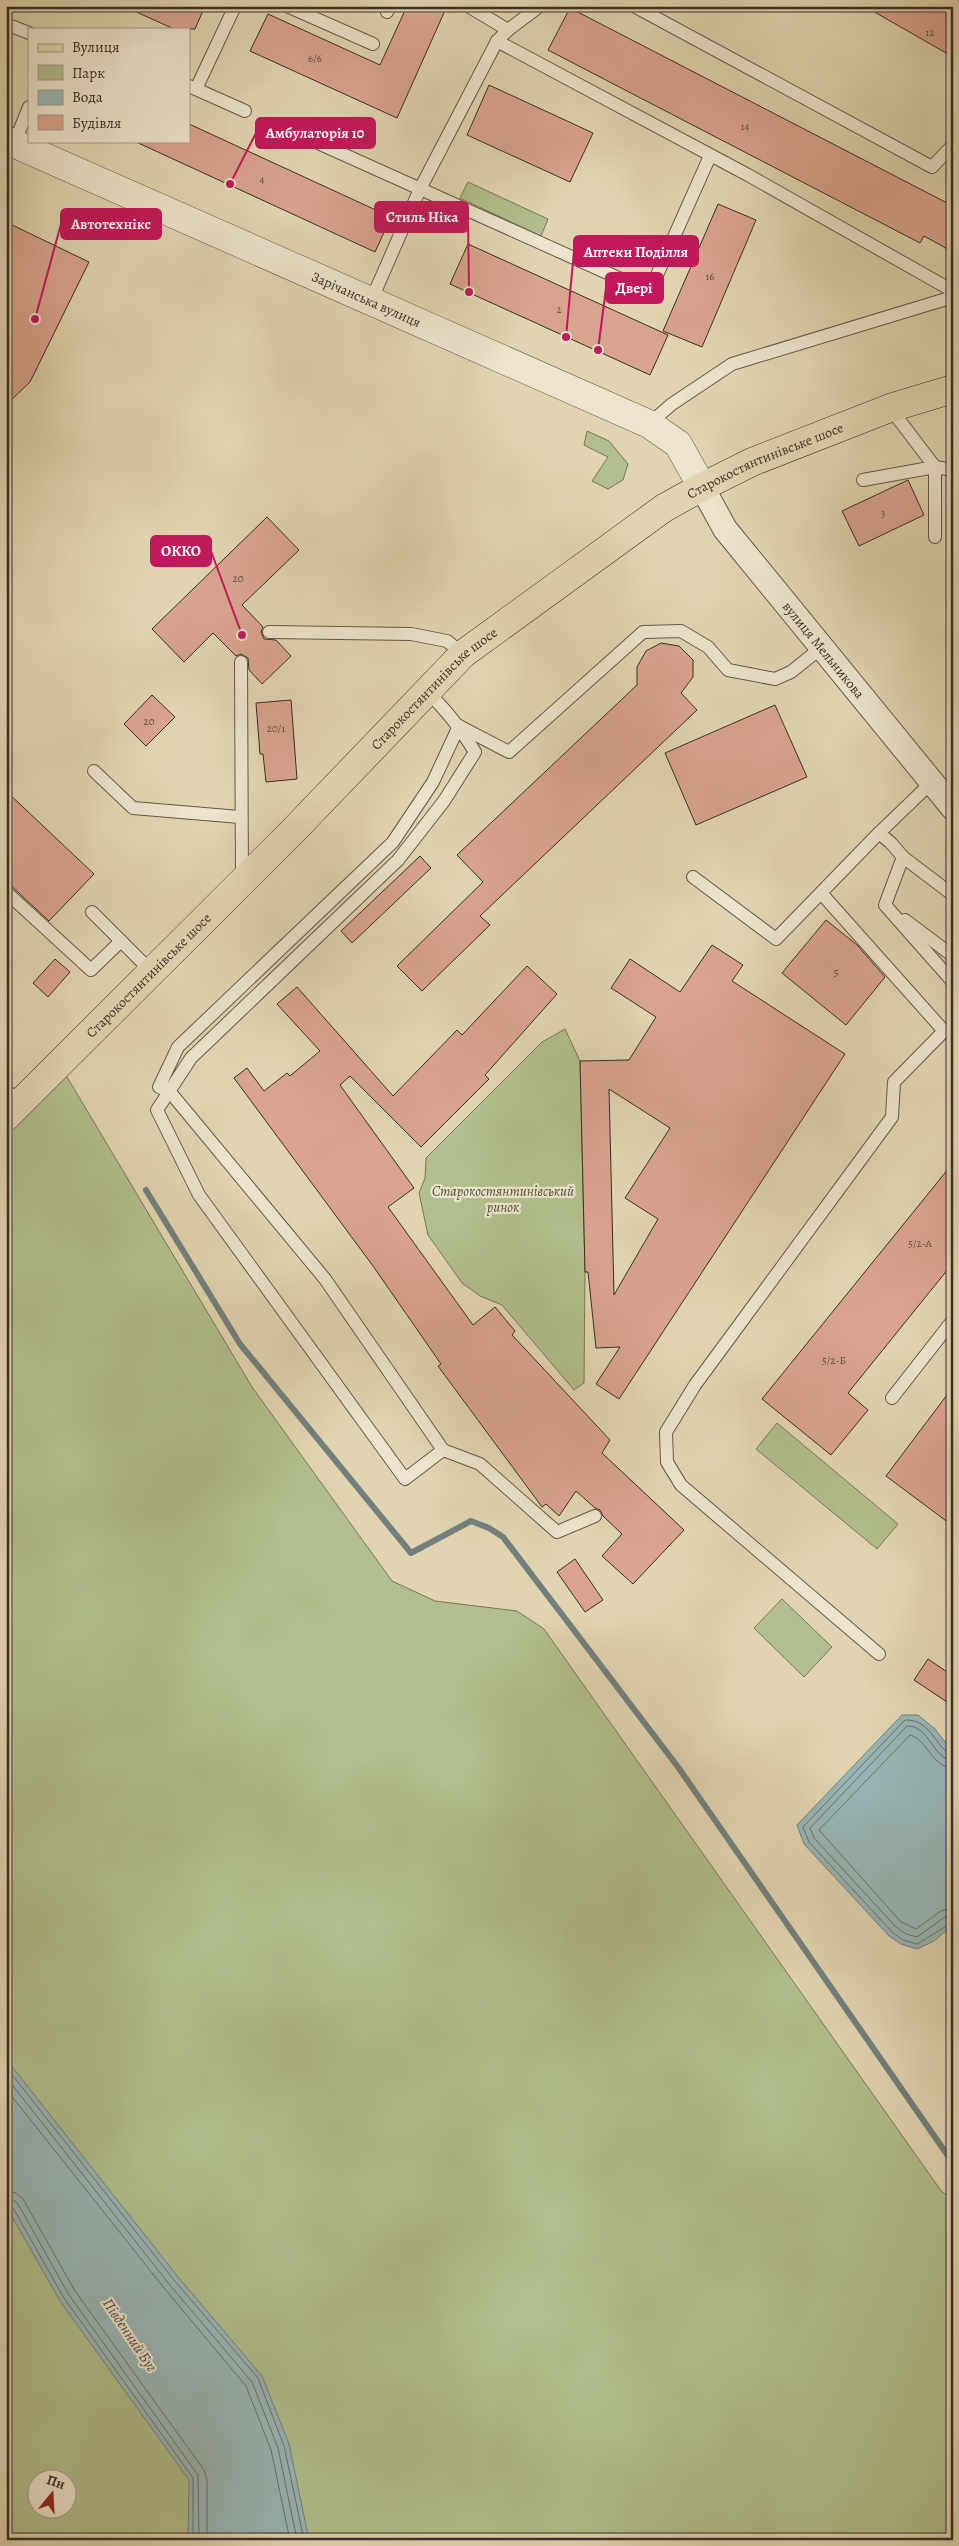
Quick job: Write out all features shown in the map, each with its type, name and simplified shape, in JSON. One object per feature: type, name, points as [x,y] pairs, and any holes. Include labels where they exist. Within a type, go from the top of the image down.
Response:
[{"type":"main road","name":"Старокостянтинівське шосе","points":[[11,1104],[151,971],[294,830],[463,654],[664,508],[702,487],[752,462],[890,408],[953,389]]},
{"type":"street","name":"Зарічанська вулиця","points":[[10,142],[650,424],[678,444],[702,487]]},
{"type":"street","name":"вулиця Мельникова","points":[[702,487],[726,529],[820,648],[953,808]]},
{"type":"lane","points":[[235,6],[192,87],[245,111]]},
{"type":"lane","points":[[286,6],[373,44]]},
{"type":"lane","points":[[468,6],[508,30]]},
{"type":"lane","points":[[370,301],[420,189],[497,41],[508,30],[540,6]]},
{"type":"lane","points":[[634,6],[932,168],[953,145]]},
{"type":"lane","points":[[6,24],[28,33]]},
{"type":"lane","points":[[497,41],[765,184],[953,291]]},
{"type":"lane","points":[[10,142],[28,109]]},
{"type":"lane","points":[[287,129],[643,289],[653,284],[710,156]]},
{"type":"lane","points":[[650,424],[672,404],[732,364],[953,297]]},
{"type":"lane","points":[[890,408],[935,468],[935,537]]},
{"type":"lane","points":[[863,480],[935,468],[953,470]]},
{"type":"lane","points":[[459,726],[509,752],[643,632],[681,631],[708,648],[728,670],[775,679],[791,672],[820,648]]},
{"type":"lane","points":[[269,632],[411,634],[447,641],[463,654]]},
{"type":"lane","points":[[241,662],[240,817],[242,880]]},
{"type":"lane","points":[[427,692],[449,712],[475,752],[444,801],[398,860],[198,1051],[157,1110],[199,1195],[405,1479],[443,1450]]},
{"type":"lane","points":[[459,726],[433,782],[393,842],[178,1047],[159,1087],[170,1092],[325,1279],[443,1450],[480,1464],[557,1532],[596,1516]]},
{"type":"lane","points":[[94,771],[133,808],[240,817]]},
{"type":"lane","points":[[693,877],[776,939],[879,833],[931,783]]},
{"type":"lane","points":[[879,833],[903,857],[953,895]]},
{"type":"lane","points":[[885,905],[903,857]]},
{"type":"lane","points":[[6,892],[91,970],[120,941]]},
{"type":"lane","points":[[821,893],[944,1030],[894,1082],[892,1118],[695,1385],[666,1432],[667,1462],[681,1485],[879,1654]]},
{"type":"lane","points":[[885,905],[953,956]]},
{"type":"lane","points":[[885,905],[953,982]]},
{"type":"lane","points":[[92,912],[151,971]]},
{"type":"lane","points":[[892,1398],[953,1320]]},
{"type":"green space","points":[[468,182],[548,219],[541,236],[460,198]]},
{"type":"green space","points":[[587,431],[609,441],[628,464],[623,480],[608,489],[592,481],[608,457],[584,445]]},
{"type":"green space","name":"Старокостянтинівський ринок","points":[[565,1029],[580,1061],[585,1272],[584,1383],[574,1390],[502,1305],[480,1296],[462,1283],[428,1235],[419,1193],[425,1178],[426,1158],[542,1042]]},
{"type":"green space","points":[[64,1072],[252,1387],[392,1581],[435,1601],[517,1611],[544,1629],[942,2192],[953,2198],[953,2540],[6,2540],[6,1131]]},
{"type":"green space","points":[[777,1423],[898,1524],[877,1549],[756,1449]]},
{"type":"green space","points":[[782,1599],[832,1647],[804,1677],[754,1628]]},
{"type":"water","points":[[902,1715],[918,1715],[935,1729],[953,1752],[953,1925],[934,1941],[917,1949],[901,1944],[889,1936],[804,1844],[797,1825]]},
{"type":"water","name":"Південний Буг","points":[[6,2059],[178,2277],[262,2376],[289,2444],[309,2540],[188,2540],[189,2480],[60,2301],[6,2206]]},
{"type":"building","points":[[123,6],[205,6],[195,29],[172,28]]},
{"type":"building","points":[[407,6],[447,6],[397,118],[250,51],[268,14],[380,65]]},
{"type":"building","points":[[864,6],[953,6],[953,57]]},
{"type":"building","points":[[570,8],[953,206],[953,252],[924,236],[920,243],[548,50]]},
{"type":"building","points":[[489,85],[593,133],[570,182],[467,135]]},
{"type":"building","points":[[190,124],[391,217],[375,252],[136,142],[190,142]]},
{"type":"building","points":[[718,204],[756,220],[702,347],[663,331]]},
{"type":"building","points":[[6,222],[89,262],[30,382],[6,405]]},
{"type":"building","points":[[468,244],[668,335],[650,375],[450,284]]},
{"type":"building","points":[[908,480],[924,515],[859,546],[842,511]]},
{"type":"building","points":[[267,517],[299,550],[242,605],[263,627],[261,632],[264,639],[276,640],[291,656],[262,684],[249,670],[248,658],[241,654],[236,656],[213,633],[184,662],[152,629]]},
{"type":"building","points":[[661,643],[679,646],[693,660],[693,677],[681,693],[697,710],[480,916],[490,925],[422,991],[397,966],[483,882],[457,855],[637,685],[637,667],[646,651]]},
{"type":"building","points":[[152,695],[175,717],[146,746],[124,724]]},
{"type":"building","points":[[291,700],[297,779],[266,782],[263,754],[260,754],[256,703]]},
{"type":"building","points":[[775,705],[807,777],[696,825],[665,753]]},
{"type":"building","points":[[6,791],[94,874],[49,921],[6,881]]},
{"type":"building","points":[[420,856],[431,868],[352,943],[341,931]]},
{"type":"building","points":[[826,920],[857,945],[885,977],[846,1025],[782,973]]},
{"type":"building","points":[[712,945],[743,965],[732,981],[845,1054],[619,1399],[596,1384],[620,1347],[596,1348],[588,1272],[585,1272],[580,1061],[629,1060],[656,1017],[611,988],[630,959],[680,992]],"holes":[[[609,1089],[670,1128],[625,1198],[658,1219],[614,1295]]]},
{"type":"building","points":[[55,959],[70,972],[48,997],[33,983]]},
{"type":"building","points":[[527,966],[557,994],[485,1075],[489,1079],[421,1147],[350,1076],[340,1085],[414,1188],[388,1207],[473,1325],[495,1307],[515,1331],[512,1335],[610,1440],[602,1453],[684,1530],[633,1584],[602,1556],[622,1534],[603,1516],[600,1510],[595,1508],[576,1491],[559,1516],[546,1504],[542,1507],[438,1366],[441,1364],[373,1266],[234,1078],[247,1068],[264,1091],[287,1073],[290,1076],[320,1051],[277,1004],[297,987],[393,1096],[457,1030],[462,1035]]},
{"type":"building","points":[[953,1163],[953,1263],[848,1393],[868,1410],[831,1455],[762,1399]]},
{"type":"building","points":[[953,1387],[953,1526],[886,1476]]},
{"type":"building","points":[[575,1559],[603,1600],[585,1612],[557,1572]]},
{"type":"building","points":[[928,1659],[953,1676],[953,1706],[914,1680]]},
{"type":"waterway","points":[[146,1190],[240,1344],[411,1553],[471,1521],[489,1528],[503,1537],[678,1767],[953,2163]]},
{"type":"place","name":"Амбулаторія 10","points":[[230,184]]},
{"type":"place","name":"Стиль Ніка","points":[[469,292]]},
{"type":"place","name":"Автотехнікс","points":[[35,319]]},
{"type":"place","name":"Аптеки Поділля","points":[[566,337]]},
{"type":"place","name":"Двері","points":[[598,350]]},
{"type":"place","name":"ОККО","points":[[242,635]]}]
